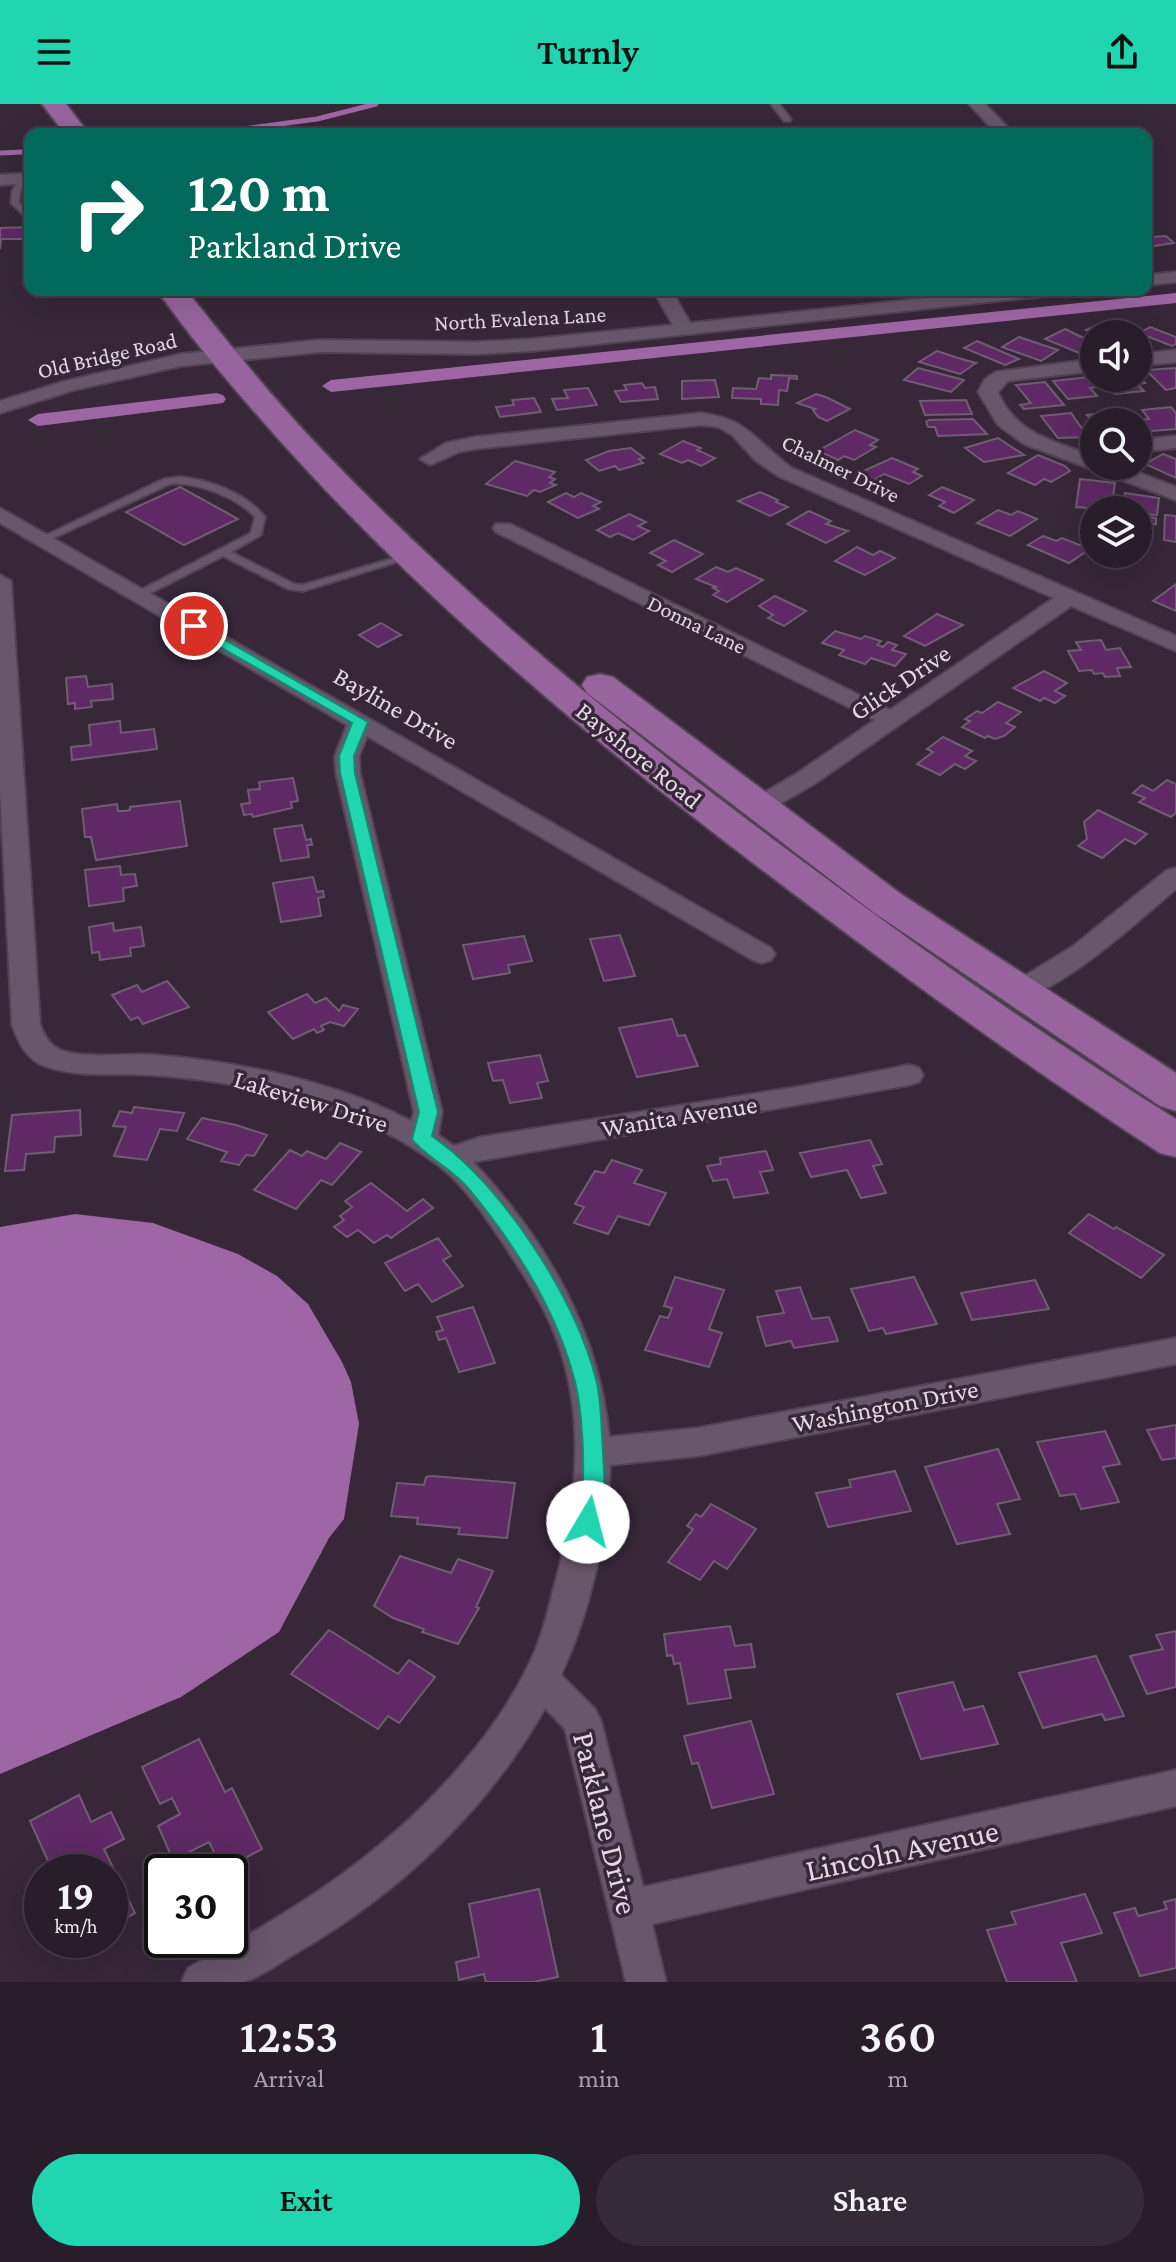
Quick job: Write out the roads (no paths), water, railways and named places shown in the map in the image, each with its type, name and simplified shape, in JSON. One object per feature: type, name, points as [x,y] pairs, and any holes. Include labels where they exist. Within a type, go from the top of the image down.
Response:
[{"type":"main road","name":"Bayshore Road","points":[[177,296],[335,440],[421,528],[571,662],[757,807],[887,903],[1176,1095]]},
{"type":"main road","name":"Bayshore Road","points":[[205,296],[241,355],[318,463],[411,556],[552,684],[729,827],[948,988],[1176,1141]]},
{"type":"main road","points":[[948,988],[1005,996],[1020,991]]},
{"type":"street","points":[[977,104],[1000,128]]},
{"type":"street","points":[[0,182],[24,179]]},
{"type":"street","points":[[1152,279],[1176,277]]},
{"type":"street","points":[[665,296],[684,329]]},
{"type":"street","name":"North Evalena Lane","points":[[241,355],[335,346],[475,348],[997,296]]},
{"type":"street","name":"Old Bridge Road","points":[[2,404],[181,360],[241,355]]},
{"type":"street","points":[[1152,359],[1176,356]]},
{"type":"street","points":[[1080,367],[1003,376],[992,383],[988,392],[995,411],[1012,430],[1080,457]]},
{"type":"street","name":"Chalmer Drive","points":[[430,459],[453,447],[475,443],[674,420],[724,422],[739,431],[762,456],[785,472],[1176,644]]},
{"type":"street","points":[[1152,445],[1176,442]]},
{"type":"street","points":[[1072,454],[1080,453]]},
{"type":"street","points":[[1140,480],[1176,494]]},
{"type":"street","name":"Bayline Drive","points":[[5,523],[43,539],[762,954]]},
{"type":"street","name":"Donna Lane","points":[[503,528],[892,720]]},
{"type":"street","name":"Lakeview Drive","points":[[0,581],[26,1024],[32,1044],[55,1060],[195,1069],[285,1087],[383,1120],[422,1139],[450,1159],[474,1182],[546,1282],[562,1312],[586,1379],[593,1453],[593,1493],[582,1552],[557,1644],[515,1723],[484,1765],[418,1839],[335,1906],[279,1942],[202,1982]]},
{"type":"street","name":"Glick Drive","points":[[757,807],[805,779],[1070,597]]},
{"type":"street","points":[[360,722],[347,756],[348,773],[428,1112],[422,1139]]},
{"type":"street","points":[[1020,991],[1090,947],[1176,876]]},
{"type":"street","name":"Wanita Avenue","points":[[450,1159],[481,1148],[803,1096],[909,1075]]},
{"type":"street","name":"Washington Drive","points":[[593,1453],[698,1442],[1176,1351]]},
{"type":"street","name":"Parklane Drive","points":[[541,1679],[582,1721],[646,1982]]},
{"type":"street","name":"Lincoln Avenue","points":[[628,1910],[1176,1788]]},
{"type":"lane","points":[[775,104],[787,119]]},
{"type":"lane","points":[[24,180],[16,192],[15,203],[24,213]]},
{"type":"lane","points":[[4,204],[15,203]]},
{"type":"lane","points":[[43,539],[168,481],[183,478],[195,479],[253,509],[260,517],[256,535],[139,595]]},
{"type":"lane","points":[[223,552],[292,587],[303,588],[411,556]]},
{"type":"waterway","points":[[250,128],[317,119],[376,104]]},
{"type":"waterway","points":[[0,153],[22,152]]},
{"type":"waterway","points":[[331,386],[1176,298]]},
{"type":"waterway","points":[[38,420],[216,399]]}]
